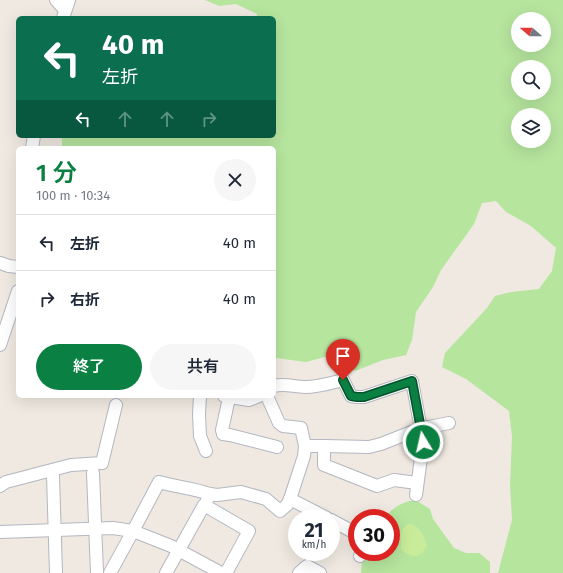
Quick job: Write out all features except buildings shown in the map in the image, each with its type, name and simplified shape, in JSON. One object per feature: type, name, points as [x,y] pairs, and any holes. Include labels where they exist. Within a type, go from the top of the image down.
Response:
[{"type":"street","points":[[56,0],[66,9]]},
{"type":"street","points":[[0,264],[16,267]]},
{"type":"street","points":[[0,345],[16,297]]},
{"type":"street","points":[[276,386],[287,384],[305,387],[319,386],[343,380],[351,396],[364,397],[412,381],[420,424],[419,429],[423,442],[416,495]]},
{"type":"street","points":[[200,398],[200,436],[206,451]]},
{"type":"street","points":[[226,398],[222,430],[223,434],[277,447]]},
{"type":"street","points":[[234,398],[249,400],[254,398]]},
{"type":"street","points":[[110,573],[159,482],[186,489],[196,489],[217,495],[241,492],[266,500],[280,511],[287,505],[304,456],[305,446],[301,428],[283,426],[279,423],[268,398]]},
{"type":"street","points":[[0,486],[6,482],[53,469],[71,465],[102,463],[116,405]]},
{"type":"street","points":[[305,446],[369,447],[381,444],[419,429],[449,423]]},
{"type":"street","points":[[324,446],[324,465],[330,468],[377,486],[394,480],[418,483]]},
{"type":"street","points":[[93,473],[97,573]]},
{"type":"street","points":[[53,476],[56,573]]},
{"type":"street","points":[[166,573],[210,494]]},
{"type":"street","points":[[290,499],[309,509]]},
{"type":"street","points":[[204,505],[249,531],[226,573]]},
{"type":"street","points":[[0,532],[96,528],[113,528],[133,531],[171,546],[221,573]]},
{"type":"street","points":[[299,573],[307,566],[320,573]]},
{"type":"green space","points":[[205,0],[563,0],[563,573],[498,573],[512,520],[510,486],[512,436],[509,411],[466,379],[442,367],[445,353],[487,308],[495,296],[511,292],[539,289],[552,271],[556,248],[531,226],[506,212],[496,201],[482,203],[474,224],[441,270],[433,287],[416,312],[412,340],[406,355],[383,360],[355,371],[332,355],[306,362],[276,358],[276,146],[62,146],[62,138],[276,138],[276,16],[257,16],[257,14],[236,4],[219,6]]},
{"type":"green space","points":[[409,501],[417,501],[430,509],[433,519],[454,548],[466,553],[479,553],[490,562],[490,573],[361,573],[362,561],[400,561],[400,509],[394,509]]},
{"type":"green space","points":[[410,524],[417,527],[423,535],[427,546],[422,553],[416,556],[412,556],[401,549],[402,530],[406,525]]},
{"type":"route","points":[[343,380],[351,396],[357,397],[364,397],[398,387],[412,381],[420,424],[419,429],[423,442]]}]
